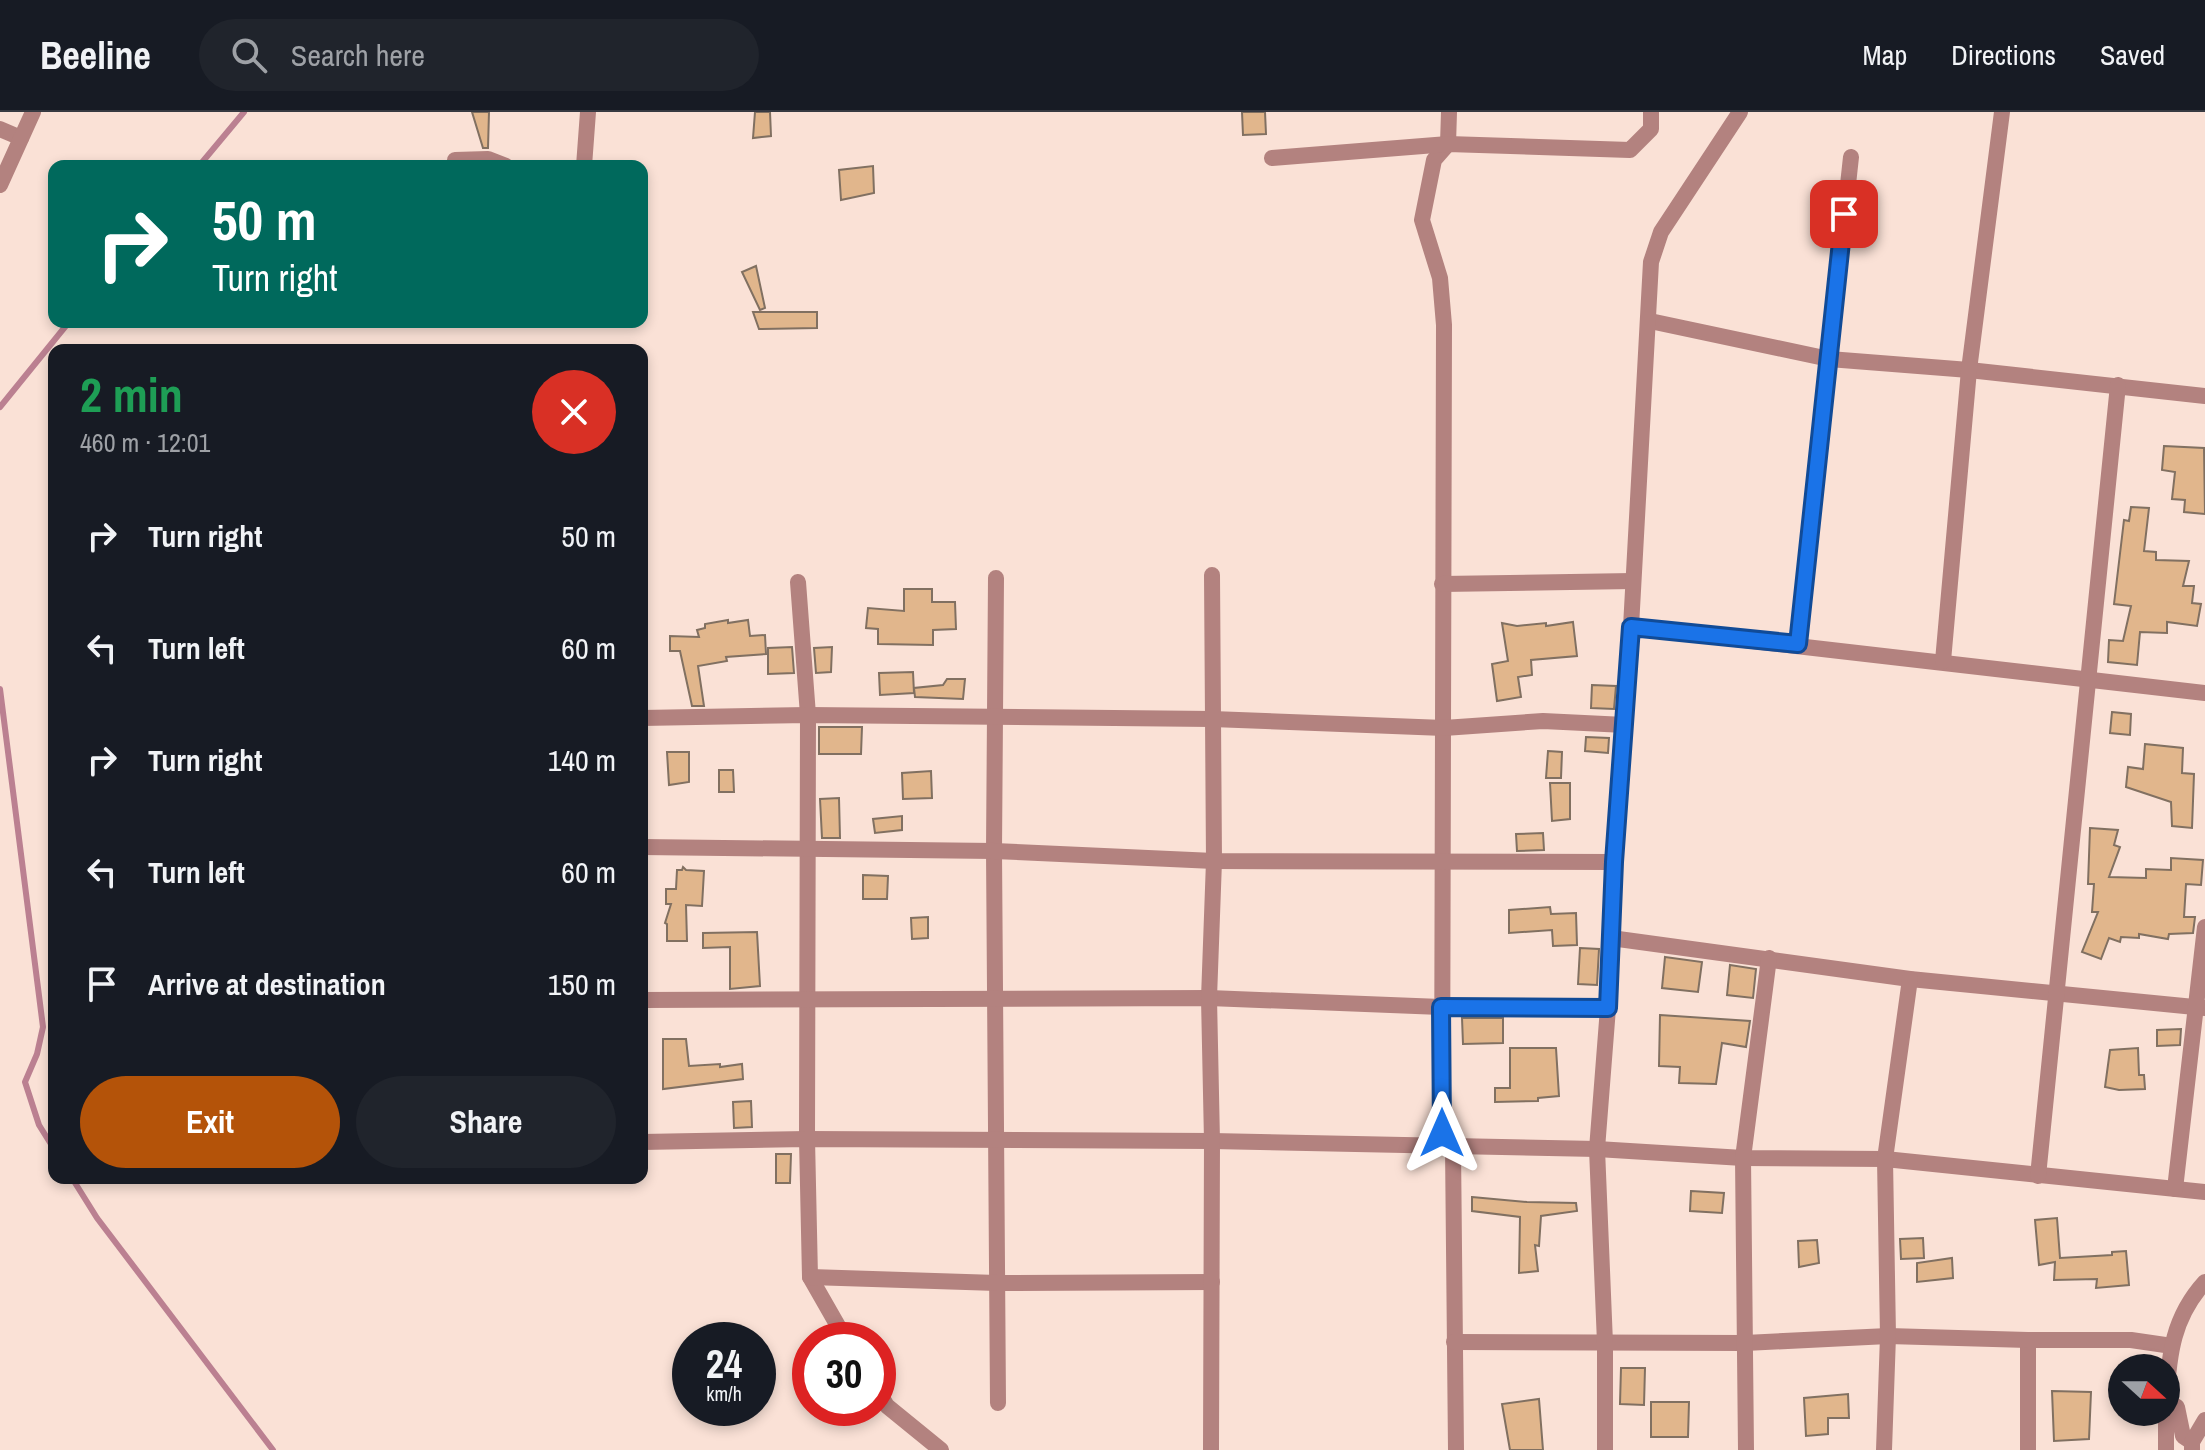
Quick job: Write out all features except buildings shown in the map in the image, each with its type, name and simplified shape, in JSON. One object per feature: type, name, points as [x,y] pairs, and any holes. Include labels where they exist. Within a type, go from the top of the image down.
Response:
[{"type":"street","points":[[0,185],[33,112]]},
{"type":"street","points":[[584,160],[588,112]]},
{"type":"street","points":[[1449,112],[1448,144],[1434,160],[1422,220],[1440,278],[1444,325],[1442,1133],[1453,1147],[1456,1450]]},
{"type":"street","points":[[1272,158],[1448,144],[1630,150],[1651,129],[1651,112]]},
{"type":"street","points":[[1605,1450],[1605,1343],[1597,1149],[1650,321],[1651,262],[1661,232],[1740,112]]},
{"type":"street","points":[[1943,661],[1969,370],[2002,112]]},
{"type":"street","points":[[0,129],[21,138]]},
{"type":"street","points":[[1798,644],[1851,157]]},
{"type":"street","points":[[455,160],[491,160]]},
{"type":"street","points":[[1650,321],[1829,359],[1969,370],[2205,396]]},
{"type":"street","points":[[2038,1176],[2118,385]]},
{"type":"street","points":[[1211,1450],[1209,998],[1214,861],[1212,575]]},
{"type":"street","points":[[996,578],[994,851],[998,1403]]},
{"type":"street","points":[[1442,584],[1633,581]]},
{"type":"street","points":[[798,582],[808,715],[807,1139],[810,1277],[836,1322]]},
{"type":"street","points":[[1631,627],[2205,693]]},
{"type":"street","points":[[648,718],[808,715],[1212,719],[1444,728],[1543,721],[1625,725]]},
{"type":"street","points":[[648,847],[994,851],[1214,861],[1614,862]]},
{"type":"street","points":[[2175,1189],[2200,1008],[2205,927]]},
{"type":"street","points":[[1611,938],[1910,979],[2200,1008]]},
{"type":"street","points":[[1746,1450],[1743,1158],[1769,958]]},
{"type":"street","points":[[1884,1450],[1888,1336],[1885,1159],[1910,979]]},
{"type":"street","points":[[648,1000],[1209,998],[1441,1007],[1608,1008]]},
{"type":"street","points":[[648,1142],[807,1139],[1212,1141],[1597,1149],[1743,1158],[1885,1159],[2205,1192]]},
{"type":"street","points":[[810,1277],[997,1283],[1212,1282]]},
{"type":"street","points":[[2171,1354],[2189,1300],[2205,1282]]},
{"type":"street","points":[[1454,1342],[1745,1343],[1888,1336],[2131,1340],[2172,1346]]},
{"type":"street","points":[[2028,1340],[2028,1450]]},
{"type":"street","points":[[896,1413],[941,1450]]},
{"type":"street","points":[[2180,1422],[2183,1436],[2192,1446],[2205,1420]]},
{"type":"street","points":[[2166,1426],[2166,1450]]},
{"type":"waterway","points":[[204,160],[244,112]]},
{"type":"waterway","points":[[51,344],[64,328]]},
{"type":"waterway","points":[[0,407],[48,348]]},
{"type":"waterway","points":[[0,689],[43,1027],[37,1054],[25,1082],[39,1125],[48,1139]]},
{"type":"waterway","points":[[76,1184],[97,1218],[273,1450]]},
{"type":"route","points":[[1442,1133],[1441,1007],[1608,1008],[1614,862],[1631,627],[1798,644],[1844,214]]}]
